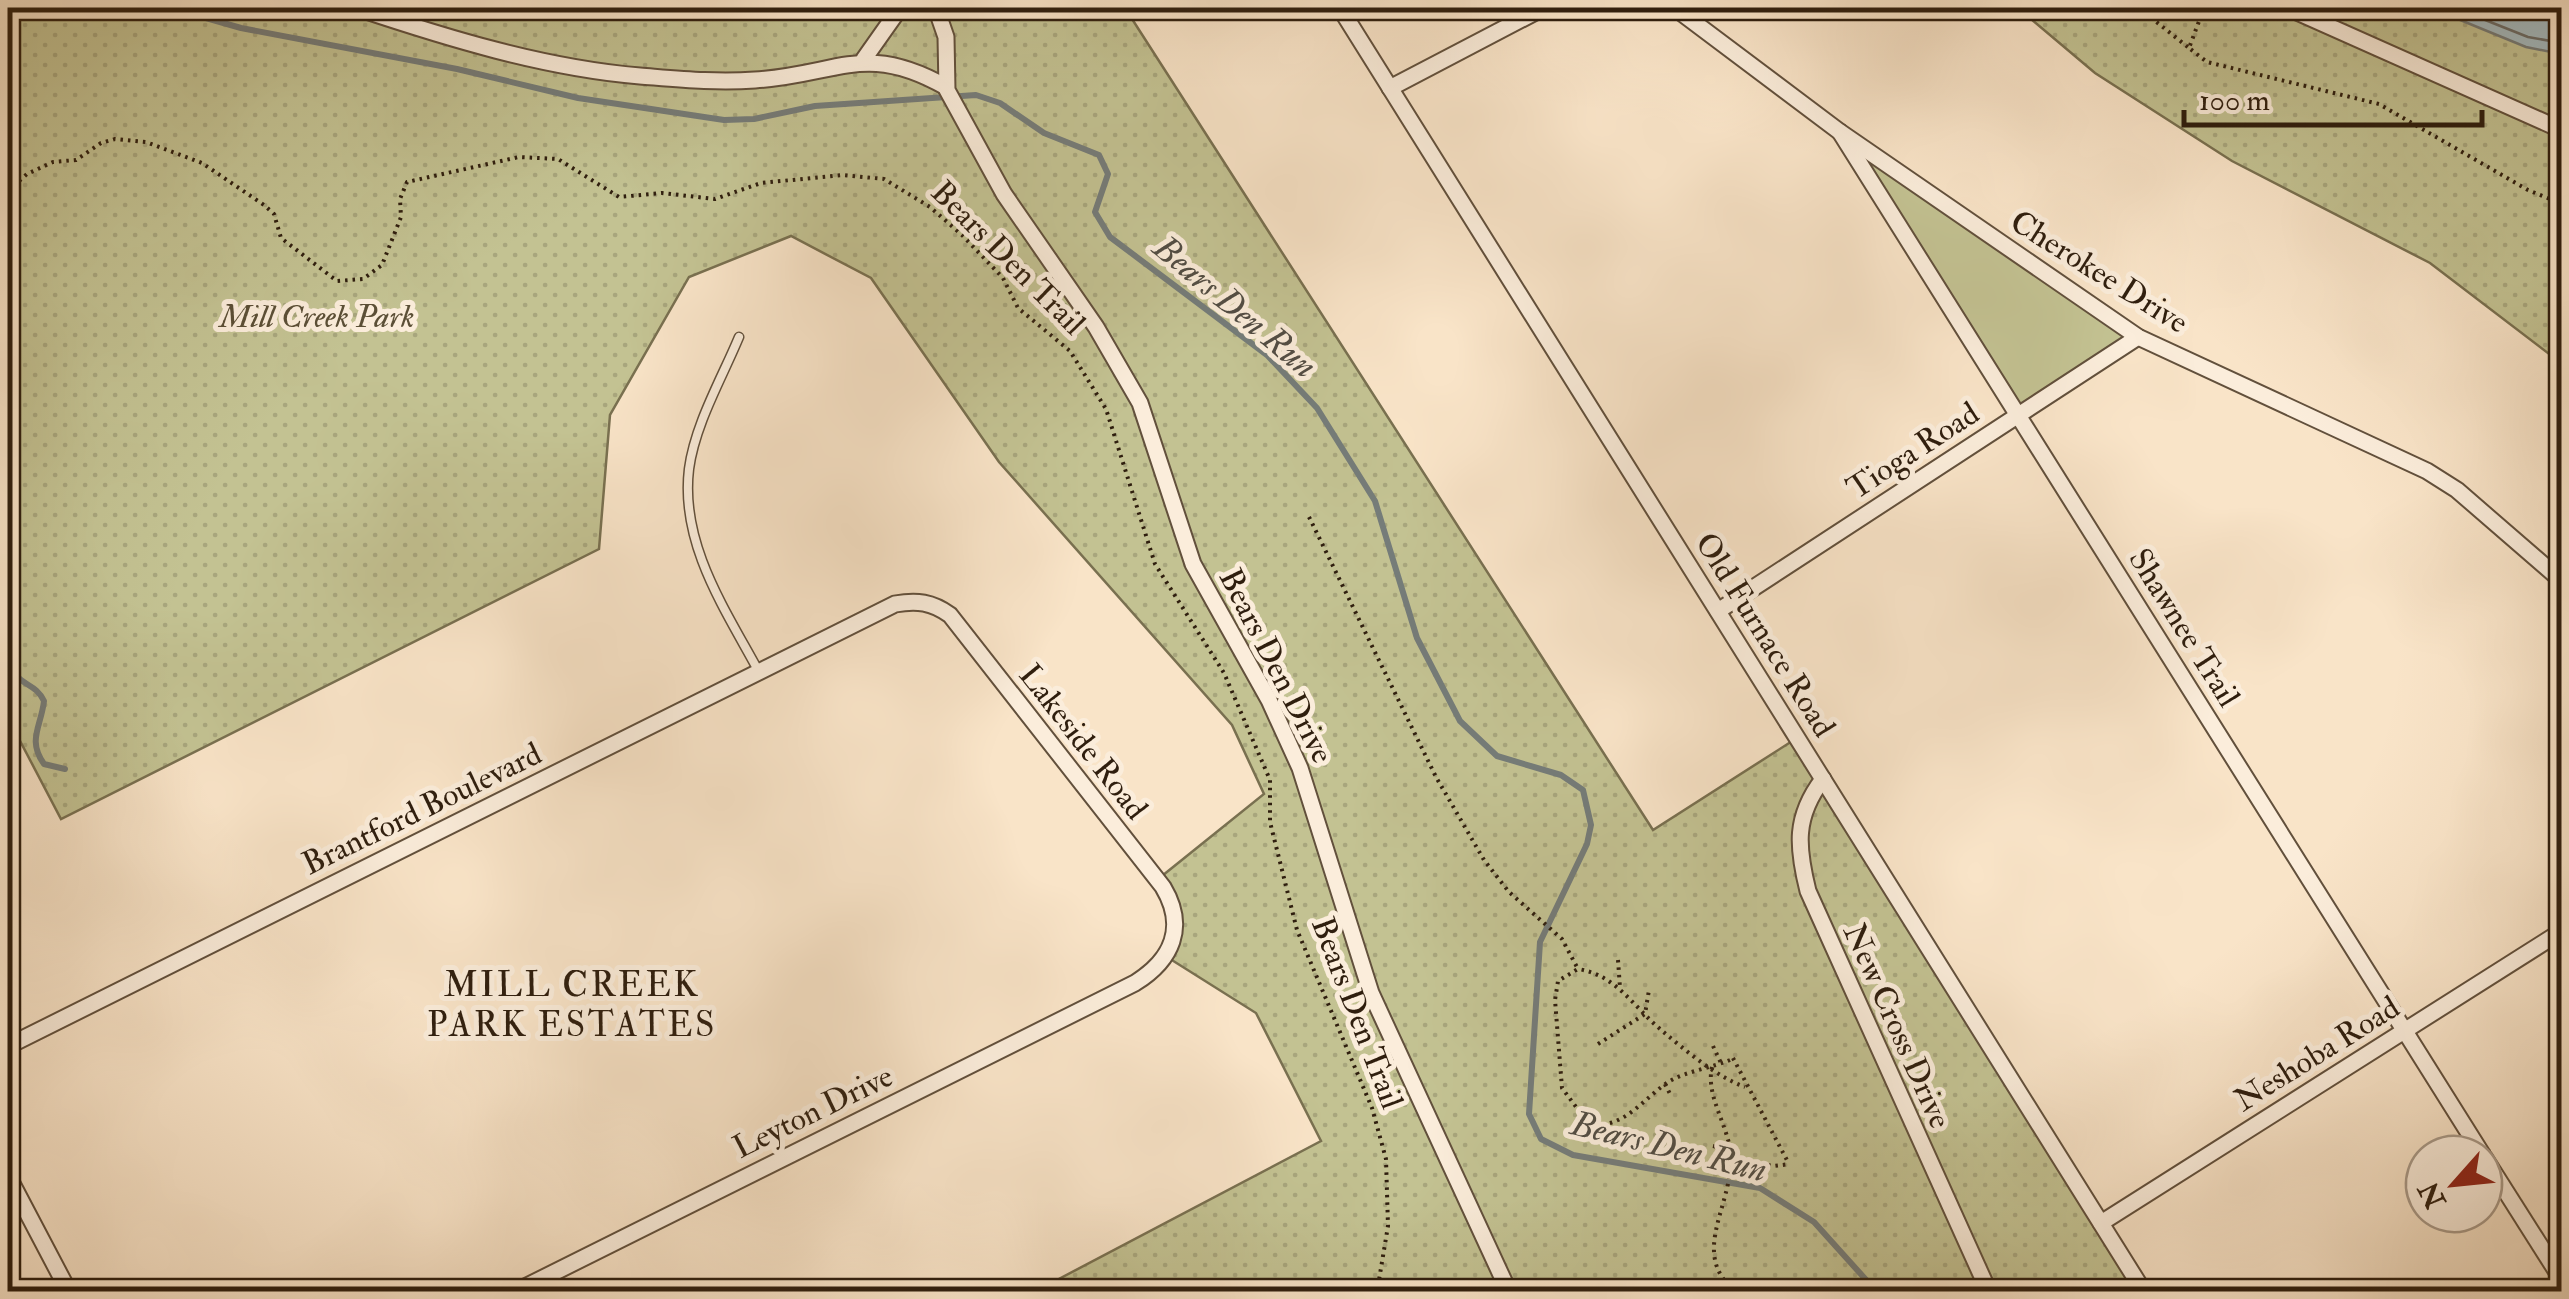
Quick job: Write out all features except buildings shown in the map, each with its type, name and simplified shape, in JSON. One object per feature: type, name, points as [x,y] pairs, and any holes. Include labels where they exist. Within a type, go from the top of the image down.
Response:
[{"type":"street","points":[[357,8],[538,59],[634,75],[753,80],[815,74],[864,59],[919,72],[946,89]]},
{"type":"street","points":[[864,59],[900,8]]},
{"type":"street","points":[[936,8],[946,37],[946,89]]},
{"type":"street","name":"Old Furnace Road","points":[[1340,8],[2144,1292]]},
{"type":"street","points":[[1390,88],[1543,8]]},
{"type":"street","name":"Cherokee Drive","points":[[1676,8],[1840,132],[2138,337],[2427,471],[2457,490],[2562,580]]},
{"type":"street","points":[[2288,8],[2562,130]]},
{"type":"street","name":"Bears Den Drive","points":[[946,89],[990,169],[1096,327],[1140,403],[1194,564],[1269,700],[1300,768],[1371,993],[1509,1292]]},
{"type":"street","name":"Shawnee Trail","points":[[1840,132],[2469,1134]]},
{"type":"street","name":"Tioga Road","points":[[1718,611],[2138,337]]},
{"type":"street","name":"Lakeside Road","points":[[861,621],[912,601],[950,615],[1162,887],[1175,916],[1172,943],[1153,971],[1135,982]]},
{"type":"street","name":"Brantford Boulevard","points":[[8,1046],[861,621]]},
{"type":"street","name":"New Cross Drive","points":[[1823,779],[1810,797],[1797,833],[1808,891],[1989,1292]]},
{"type":"street","name":"Neshoba Road","points":[[2101,1224],[2562,931]]},
{"type":"street","name":"Leyton Drive","points":[[515,1292],[1135,982]]},
{"type":"street","points":[[8,1176],[69,1292]]},
{"type":"street","name":"Shawnee Trail","points":[[2504,1189],[2562,1280]]},
{"type":"lane","points":[[739,337],[699,434],[690,467],[688,507],[710,580],[759,672]]},
{"type":"path","points":[[2139,8],[2214,66],[2355,96],[2400,113],[2506,178],[2562,204]]},
{"type":"path","points":[[2189,48],[2204,8]]},
{"type":"path","name":"Bears Den Trail","points":[[8,192],[28,174],[53,162],[76,160],[108,140],[146,142],[202,163],[264,204],[274,214],[287,243],[305,252],[338,281],[363,279],[382,265],[401,217],[400,198],[407,182],[519,158],[558,159],[620,197],[662,193],[715,199],[762,183],[867,175],[905,188],[930,206],[994,267],[1018,308],[1060,339],[1085,369],[1113,429],[1156,564],[1224,673],[1254,739],[1270,780],[1274,838],[1297,930],[1372,1108],[1386,1160],[1388,1226],[1376,1292]]},
{"type":"path","points":[[1309,517],[1436,777],[1484,860],[1509,892],[1557,932],[1578,970],[1620,988],[1645,1014],[1712,1067],[1745,1087]]},
{"type":"path","points":[[1574,960],[1579,951]]},
{"type":"path","points":[[1618,960],[1620,988]]},
{"type":"path","points":[[1578,970],[1558,981],[1555,1000],[1562,1088],[1576,1111],[1588,1122],[1602,1124],[1643,1106],[1665,1084],[1731,1059],[1790,1164],[1731,1159]]},
{"type":"path","points":[[1598,1044],[1645,1014],[1649,990]]},
{"type":"path","points":[[1713,1046],[1721,1063]]},
{"type":"path","points":[[1712,1067],[1711,1087],[1731,1159],[1726,1200],[1711,1250],[1717,1271],[1736,1292]]},
{"type":"path","points":[[1665,1084],[1671,1096]]},
{"type":"path","points":[[1713,1146],[1730,1149]]},
{"type":"green space","name":"Mill Creek Park","points":[[8,8],[1125,8],[1653,830],[1797,738],[2144,1291],[1036,1291],[1321,1141],[1256,1013],[1167,957],[1175,929],[1157,880],[1264,794],[1232,725],[999,462],[871,278],[791,236],[689,277],[610,415],[599,549],[61,819],[8,718]]},
{"type":"green space","points":[[2018,8],[2561,8],[2561,363],[2430,263],[2232,161],[2095,73]]},
{"type":"green space","points":[[1840,132],[2138,337],[2018,415]]},
{"type":"water","points":[[2431,8],[2561,8],[2561,54],[2526,47]]},
{"type":"waterway","name":"Bears Den Run","points":[[171,8],[241,28],[457,69],[578,98],[724,120],[754,119],[815,106],[976,95],[1000,103],[1044,133],[1099,155],[1108,174],[1095,212],[1110,237],[1267,355],[1317,408],[1375,501],[1417,638],[1460,721],[1497,756],[1561,775],[1583,790],[1591,825],[1587,844],[1540,942],[1529,1114],[1541,1139],[1573,1155],[1760,1188],[1814,1222],[1877,1292]]},
{"type":"waterway","points":[[8,659],[16,675],[44,701],[36,740],[39,755],[44,764],[65,769]]},
{"type":"district","name":"MILL CREEK PARK ESTATES","points":[[572,1005]]}]
